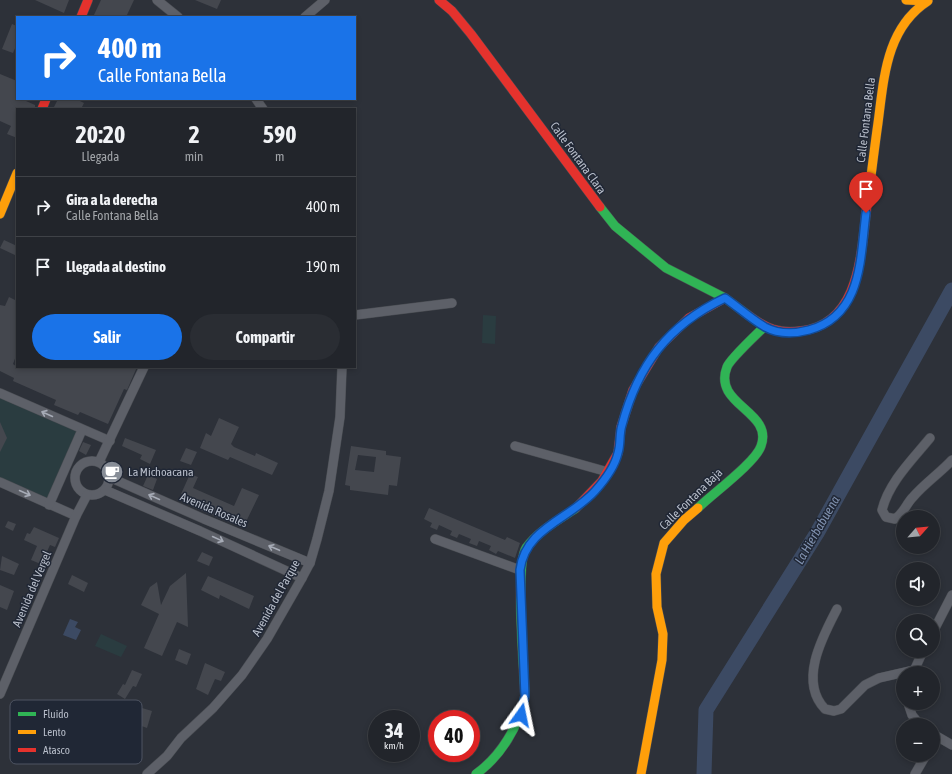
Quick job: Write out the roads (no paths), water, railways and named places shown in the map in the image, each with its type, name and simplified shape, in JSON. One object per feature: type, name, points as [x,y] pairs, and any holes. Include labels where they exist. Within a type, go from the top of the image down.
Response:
[{"type":"street","points":[[81,16],[88,0]]},
{"type":"street","points":[[157,0],[177,16]]},
{"type":"street","points":[[306,16],[325,0]]},
{"type":"street","name":"Calle Fontana Clara","points":[[439,0],[452,11],[467,29],[582,185],[615,226],[666,268],[725,298]]},
{"type":"street","points":[[906,0],[930,1]]},
{"type":"street","name":"Calle Fontana Bella","points":[[725,298],[764,327],[784,333],[811,330],[834,317],[850,298],[858,274],[886,62],[900,31],[912,12],[930,1]]},
{"type":"street","points":[[0,214],[16,175]]},
{"type":"street","points":[[476,774],[508,740],[517,724],[523,706],[525,696],[520,570],[525,550],[533,538],[581,504],[595,490],[608,472],[618,453],[621,427],[638,379],[668,336],[701,311],[725,298]]},
{"type":"street","points":[[356,315],[452,303]]},
{"type":"street","name":"Calle Fontana Baja","points":[[641,774],[662,660],[663,634],[657,607],[656,574],[664,543],[684,520],[752,459],[761,447],[763,437],[759,422],[732,399],[725,386],[725,376],[727,366],[764,327]]},
{"type":"street","points":[[99,462],[144,368]]},
{"type":"street","name":"Avenida del Parque","points":[[147,774],[167,756],[181,738],[213,708],[242,675],[267,639],[310,563],[324,515],[334,466],[340,417],[342,368]]},
{"type":"street","points":[[0,393],[110,441]]},
{"type":"street","points":[[49,504],[82,430]]},
{"type":"street","points":[[930,438],[891,488],[884,500],[882,510],[886,517],[895,519],[900,516],[913,496],[940,473],[952,460]]},
{"type":"street","points":[[515,446],[608,472]]},
{"type":"street","points":[[89,461],[99,462],[105,466],[109,477],[108,484],[105,490],[96,495],[87,495],[82,492],[75,483],[76,471],[84,463],[89,461]]},
{"type":"street","points":[[66,468],[76,471]]},
{"type":"street","name":"Avenida Rosales","points":[[109,477],[204,520],[310,563]]},
{"type":"street","points":[[0,482],[76,516]]},
{"type":"street","name":"Avenida Rosales","points":[[105,490],[200,531],[302,578]]},
{"type":"street","name":"Avenida del Vergel","points":[[0,694],[76,516],[87,495]]},
{"type":"street","points":[[200,531],[204,520]]},
{"type":"street","points":[[435,539],[520,570]]},
{"type":"street","points":[[940,618],[952,595]]},
{"type":"street","points":[[837,609],[823,636],[816,656],[813,673],[816,695],[825,709],[834,711],[841,709],[865,686],[879,678],[896,675]]},
{"type":"street","points":[[940,740],[952,745]]},
{"type":"street","points":[[915,774],[922,762]]},
{"type":"water","points":[[70,619],[78,622],[75,627],[81,630],[76,640],[63,635]]},
{"type":"waterway","name":"La Hierbabuena","points":[[704,774],[706,710],[817,533],[952,290]]},
{"type":"place","name":"La Michoacana","points":[[112,472]]}]
